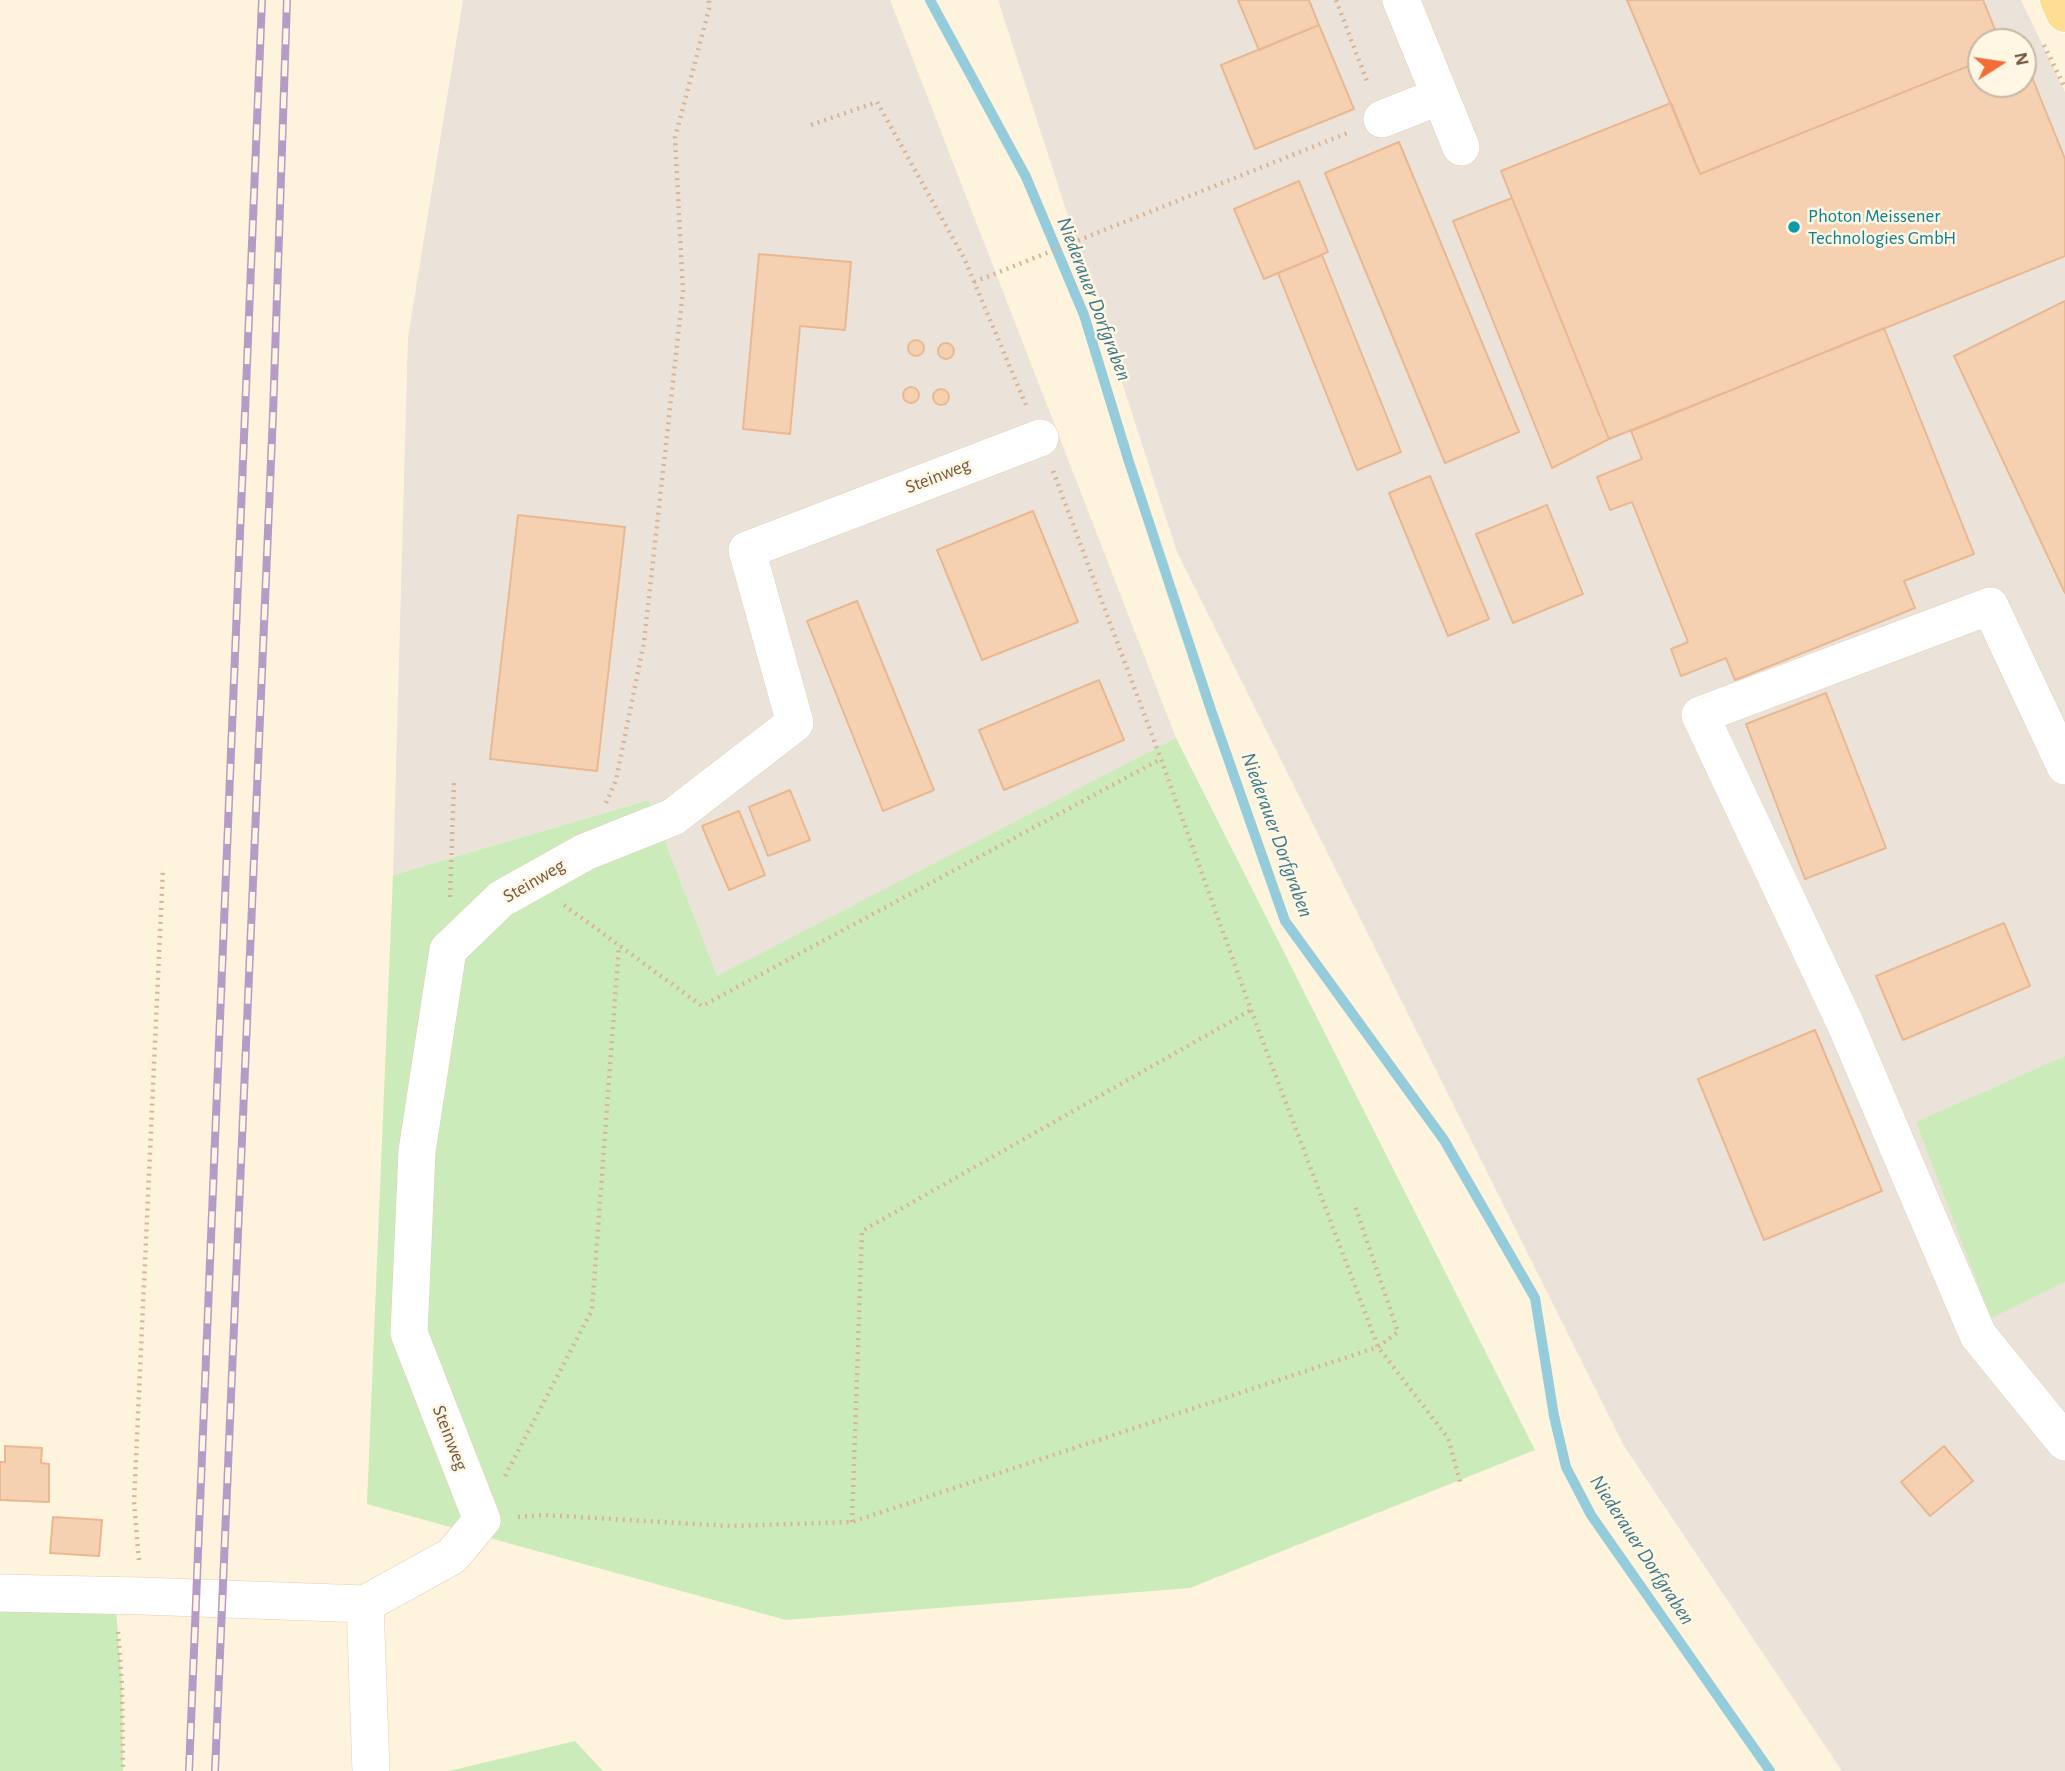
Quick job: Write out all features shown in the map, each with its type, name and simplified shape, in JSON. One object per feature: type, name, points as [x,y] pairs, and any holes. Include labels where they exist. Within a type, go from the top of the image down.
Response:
[{"type":"main road","points":[[2053,27],[2059,0]]},
{"type":"street","points":[[1401,0],[1461,147]]},
{"type":"street","points":[[1382,119],[1440,96]]},
{"type":"street","name":"Steinweg","points":[[482,1520],[409,1333],[417,1151],[448,950],[501,899],[585,852],[673,817],[796,723],[747,550],[1040,438]]},
{"type":"street","points":[[2065,766],[1990,606],[1700,715],[1850,1034],[1978,1335],[2065,1442]]},
{"type":"street","points":[[0,1593],[365,1604],[452,1556],[482,1520]]},
{"type":"street","points":[[365,1604],[371,1771]]},
{"type":"path","points":[[585,852],[616,780],[644,642],[683,291],[676,138],[709,0]]},
{"type":"path","points":[[974,282],[1382,119],[1336,0]]},
{"type":"path","points":[[2053,27],[2065,89]]},
{"type":"path","points":[[811,125],[877,102],[964,258],[1040,438],[1378,1347],[1448,1438],[1461,1485]]},
{"type":"path","points":[[532,881],[702,1006],[1161,759]]},
{"type":"path","points":[[448,950],[454,783]]},
{"type":"path","points":[[123,1771],[122,1686],[134,1502],[163,868]]},
{"type":"path","points":[[482,1520],[592,1310],[619,945]]},
{"type":"path","points":[[852,1522],[862,1231],[1251,1010]]},
{"type":"path","points":[[482,1520],[544,1515],[731,1526],[852,1522],[1378,1347],[1398,1332],[1354,1203]]},
{"type":"shaded area","points":[[463,0],[890,0],[1176,738],[717,977],[649,800],[393,875],[408,337]]},
{"type":"shaded area","points":[[998,0],[2021,0],[2034,28],[1967,28],[1967,98],[2037,98],[2037,33],[2065,92],[2065,1771],[1842,1771],[1624,1446],[1177,552]]},
{"type":"green space","points":[[1176,738],[1535,1450],[1190,1588],[786,1620],[367,1504],[393,875],[649,800],[717,976]]},
{"type":"green space","points":[[2065,1056],[2065,1282],[1991,1318],[1916,1122]]},
{"type":"green space","points":[[0,1593],[115,1596],[122,1686],[123,1771],[0,1771]]},
{"type":"green space","points":[[575,1741],[603,1771],[449,1771]]},
{"type":"building","points":[[1238,0],[1309,0],[1319,25],[1259,50]]},
{"type":"building","points":[[1627,0],[1983,0],[1994,28],[1967,28],[1967,67],[1700,174]]},
{"type":"building","points":[[1319,25],[1354,109],[1255,149],[1221,65]]},
{"type":"building","name":"Photon Meissener Technologies GmbH","points":[[1967,67],[1967,98],[2037,98],[2037,90],[2065,159],[2065,256],[1609,439],[1501,171],[1671,103],[1700,174]]},
{"type":"building","points":[[1399,142],[1519,432],[1445,463],[1325,173]]},
{"type":"building","points":[[1299,181],[1328,252],[1264,279],[1234,209]]},
{"type":"building","points":[[1512,198],[1609,439],[1552,468],[1453,221]]},
{"type":"building","points":[[759,254],[851,262],[845,330],[800,326],[790,434],[743,429]]},
{"type":"building","points":[[1322,255],[1401,452],[1357,470],[1278,273]]},
{"type":"building","points":[[2065,301],[2065,593],[1954,356]]},
{"type":"building","points":[[1884,328],[1974,554],[1904,581],[1915,608],[1735,680],[1726,658],[1681,676],[1671,649],[1688,642],[1632,502],[1610,510],[1597,477],[1642,459],[1631,431]]},
{"type":"building","points":[[916,340],[922,342],[922,354],[916,356],[910,354],[908,348],[910,342]]},
{"type":"building","points":[[943,343],[949,343],[954,351],[952,357],[943,359],[938,354],[938,348]]},
{"type":"building","points":[[911,387],[917,389],[917,401],[911,403],[905,401],[903,395],[905,389]]},
{"type":"building","points":[[938,389],[944,389],[949,397],[947,403],[938,405],[933,400],[933,394]]},
{"type":"building","points":[[1430,476],[1489,619],[1448,636],[1389,493]]},
{"type":"building","points":[[1547,505],[1583,594],[1513,623],[1476,534]]},
{"type":"building","points":[[1033,511],[1078,622],[982,660],[937,550]]},
{"type":"building","points":[[518,515],[625,527],[597,771],[490,759]]},
{"type":"building","points":[[857,601],[934,790],[883,811],[807,621]]},
{"type":"building","points":[[1099,680],[1124,740],[1004,790],[979,730]]},
{"type":"building","points":[[1826,693],[1886,848],[1805,879],[1746,724]]},
{"type":"building","points":[[790,790],[810,840],[768,856],[749,807]]},
{"type":"building","points":[[739,811],[765,875],[729,890],[702,826]]},
{"type":"building","points":[[2004,923],[2030,986],[1903,1040],[1876,976]]},
{"type":"building","points":[[1815,1030],[1882,1191],[1764,1240],[1698,1079]]},
{"type":"building","points":[[5,1446],[42,1448],[41,1463],[49,1464],[49,1502],[0,1500],[0,1462],[5,1462]]},
{"type":"building","points":[[1944,1446],[1973,1481],[1930,1516],[1901,1482]]},
{"type":"building","points":[[53,1517],[102,1520],[99,1556],[50,1553]]},
{"type":"waterway","name":"Niederauer Dorfgraben","points":[[930,0],[1026,177],[1084,315],[1129,462],[1211,710],[1285,921],[1444,1140],[1535,1298],[1554,1416],[1566,1467],[1591,1515],[1770,1771]]},
{"type":"railway","points":[[189,1771],[262,0]]},
{"type":"railway","points":[[215,1771],[273,414],[287,0]]},
{"type":"place","name":"Photon Meissener Technologies GmbH","points":[[1794,227]]}]
